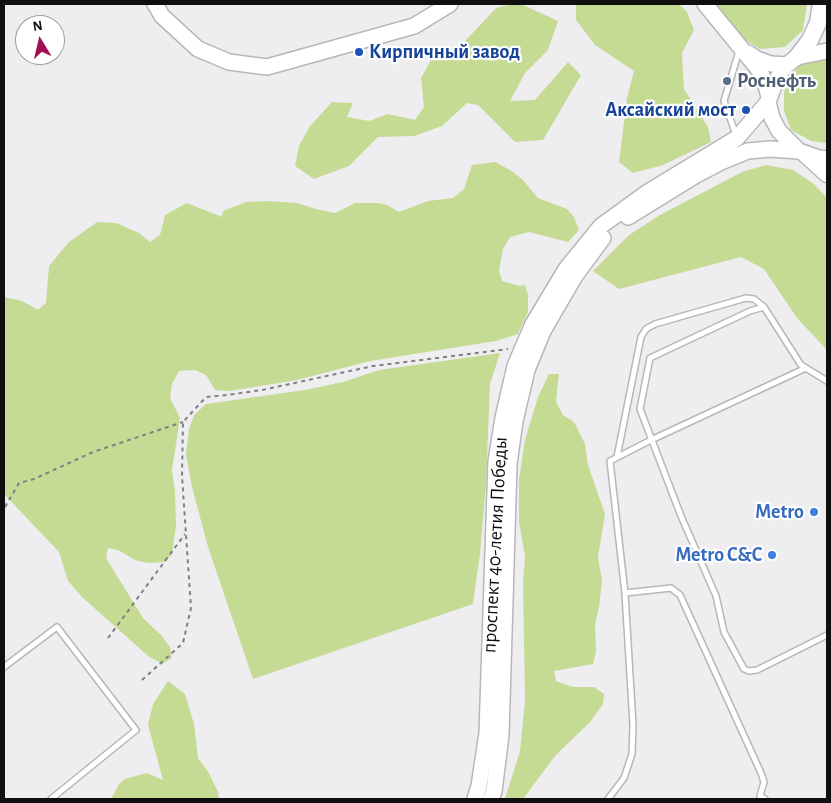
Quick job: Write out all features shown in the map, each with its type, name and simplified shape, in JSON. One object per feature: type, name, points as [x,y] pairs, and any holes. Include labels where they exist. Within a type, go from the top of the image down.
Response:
[{"type":"main road","points":[[155,4],[162,16],[198,49],[229,62],[267,67],[414,26],[450,4]]},
{"type":"main road","points":[[705,4],[759,70],[765,82],[772,118],[779,131],[827,174]]},
{"type":"main road","points":[[792,61],[810,40],[818,23],[821,4]]},
{"type":"main road","points":[[740,48],[757,59],[771,64],[792,61],[827,51]]},
{"type":"main road","name":"проспект 40-летия Победы","points":[[475,799],[479,786],[487,733],[496,461],[513,375],[523,347],[533,324],[566,269],[601,226],[645,194],[737,138],[769,99],[775,83],[792,61]]},
{"type":"main road","name":"проспект 40-летия Победы","points":[[491,799],[501,735],[509,464],[515,421],[527,370],[543,331],[575,276],[607,233],[628,217],[696,175],[748,151],[770,149],[802,153],[827,159]]},
{"type":"lane","points":[[737,138],[724,101],[740,48]]},
{"type":"lane","points":[[617,457],[641,337],[646,329],[655,324],[746,298],[754,299],[764,307],[801,365],[827,381]]},
{"type":"lane","points":[[764,307],[750,311],[650,358],[640,409],[681,516],[716,596],[724,632],[744,669],[749,671],[757,670],[827,635]]},
{"type":"lane","points":[[608,799],[624,778],[632,754],[633,725],[625,593],[610,461],[806,368]]},
{"type":"lane","points":[[625,593],[671,588],[680,595],[761,773],[764,782],[760,796],[765,799]]},
{"type":"lane","points":[[4,667],[57,627],[136,730],[51,799]]},
{"type":"path","points":[[5,507],[18,483],[34,479],[93,452],[183,422],[206,397],[262,390],[372,366],[523,347]]},
{"type":"path","points":[[142,680],[183,643],[191,608],[182,476],[183,422]]},
{"type":"path","points":[[108,638],[185,534]]},
{"type":"green space","points":[[521,4],[558,21],[548,50],[525,73],[510,101],[535,100],[568,62],[581,75],[543,140],[515,142],[478,105],[467,103],[442,126],[414,136],[378,137],[349,166],[314,179],[295,166],[299,146],[310,126],[332,102],[353,103],[347,117],[369,121],[388,114],[415,120],[424,107],[421,78],[431,60],[453,54],[496,8]]},
{"type":"green space","points":[[576,4],[679,4],[687,12],[694,30],[682,53],[684,89],[708,127],[711,142],[663,165],[633,173],[619,162],[627,98],[634,71],[595,45],[576,20]]},
{"type":"green space","points":[[714,4],[807,4],[803,30],[785,47],[760,49],[742,38]]},
{"type":"green space","points":[[827,56],[827,143],[811,141],[791,130],[784,111],[784,93],[789,77],[802,63]]},
{"type":"green space","points":[[495,162],[522,179],[538,198],[567,209],[574,217],[579,230],[568,242],[529,232],[510,237],[503,249],[499,271],[502,281],[520,286],[525,285],[528,295],[528,312],[518,334],[496,341],[370,361],[297,380],[230,391],[215,390],[206,375],[195,370],[179,371],[172,384],[170,398],[180,418],[172,470],[176,526],[172,554],[165,562],[148,563],[135,560],[118,550],[108,548],[106,558],[143,618],[162,636],[170,647],[172,658],[162,664],[148,656],[82,597],[68,581],[59,552],[4,494],[4,297],[22,301],[38,310],[46,303],[49,266],[69,242],[97,222],[116,223],[139,233],[150,242],[160,235],[165,215],[187,203],[222,217],[223,211],[246,202],[268,201],[297,203],[335,213],[355,203],[378,203],[387,205],[399,212],[428,201],[453,198],[464,189],[472,165]]},
{"type":"green space","points":[[766,165],[793,170],[814,184],[827,198],[827,350],[797,318],[764,269],[741,257],[619,289],[593,271],[629,235],[660,215],[742,172]]},
{"type":"green space","points":[[500,353],[490,384],[486,483],[480,554],[473,604],[253,679],[208,547],[192,487],[186,455],[189,429],[194,415],[206,404],[305,390],[343,382],[379,370]]},
{"type":"green space","points":[[549,374],[559,374],[556,402],[563,415],[574,422],[585,444],[588,465],[605,514],[598,557],[602,581],[595,624],[596,651],[593,664],[554,671],[556,681],[573,687],[594,687],[604,694],[603,704],[590,722],[555,756],[523,799],[505,799],[520,751],[525,701],[523,584],[525,556],[519,522],[519,479],[525,440],[538,397]]},
{"type":"green space","points":[[168,681],[185,694],[194,724],[198,758],[209,773],[218,792],[219,799],[111,799],[119,784],[125,779],[147,773],[163,780],[148,725],[153,704]]},
{"type":"place","name":"Кирпичный завод","points":[[359,52]]},
{"type":"place","name":"Роснефть","points":[[727,81]]},
{"type":"place","name":"Аксайский мост","points":[[746,110]]},
{"type":"place","name":"Metro","points":[[814,512]]},
{"type":"place","name":"Metro C&C","points":[[772,555]]}]
